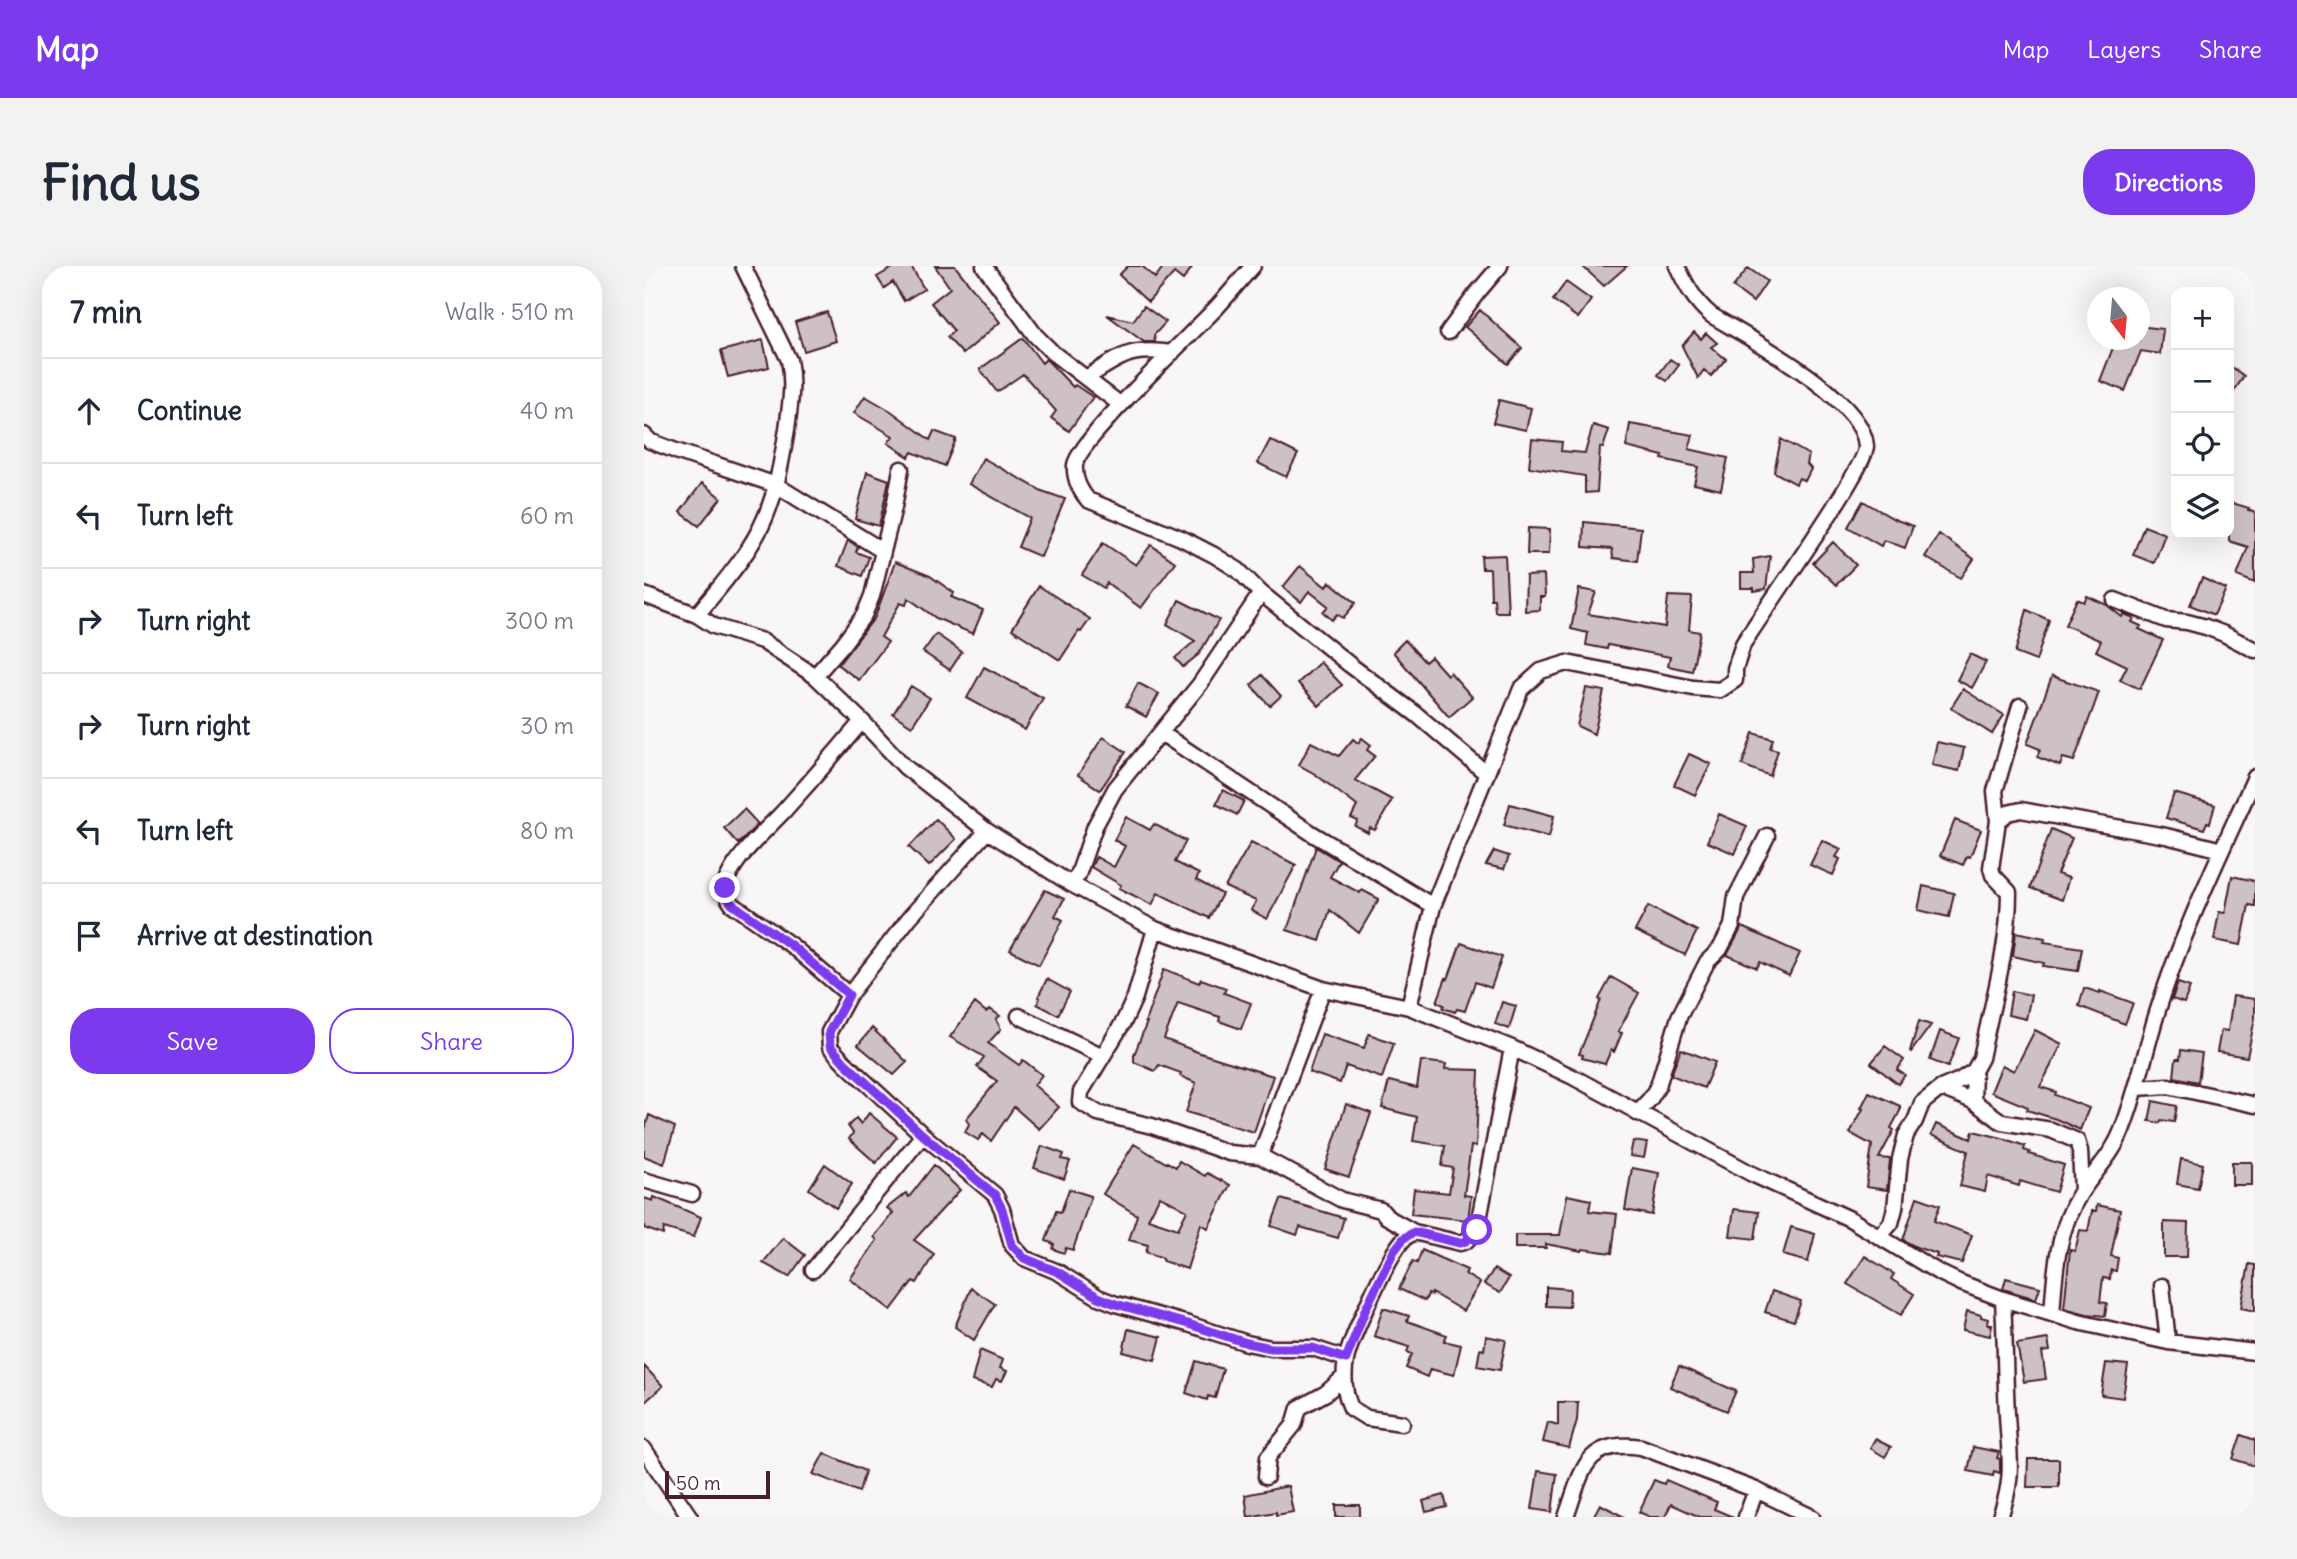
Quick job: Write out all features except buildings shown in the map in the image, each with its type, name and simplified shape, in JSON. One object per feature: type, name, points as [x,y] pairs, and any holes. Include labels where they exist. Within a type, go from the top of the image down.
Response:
[{"type":"street","points":[[697,615],[752,543],[765,519],[776,485],[790,403],[793,374],[783,345],[743,266]]},
{"type":"street","points":[[984,266],[1035,335],[1053,353],[1121,405]]},
{"type":"street","points":[[1253,266],[1081,451],[1075,465],[1081,491],[1088,499],[1181,538],[1238,570],[1261,593],[1350,666],[1371,678],[1416,713],[1487,774]]},
{"type":"street","points":[[1448,332],[1500,266]]},
{"type":"street","points":[[1409,1007],[1433,906],[1521,689],[1541,671],[1567,663],[1693,688],[1720,690],[1735,680],[1735,669],[1743,644],[1851,482],[1866,453],[1863,431],[1843,404],[1783,358],[1700,307],[1686,285],[1681,268]]},
{"type":"street","points":[[1086,378],[1128,353],[1148,350],[1172,354]]},
{"type":"street","points":[[644,435],[650,441],[676,451],[776,485],[883,551]]},
{"type":"street","points":[[815,676],[844,644],[864,615],[872,596],[901,469]]},
{"type":"street","points":[[1070,884],[1078,875],[1095,826],[1115,789],[1200,684],[1261,593]]},
{"type":"street","points":[[644,595],[697,615],[714,626],[762,641],[815,676],[905,767],[987,831],[1070,884],[1155,929],[1323,989],[1409,1007],[1512,1048],[1573,1077],[1752,1174],[1850,1219],[1938,1272],[2003,1299],[2052,1314],[2168,1342],[2255,1352]]},
{"type":"street","points":[[2115,600],[2166,620],[2206,627],[2255,650]]},
{"type":"street","points":[[1973,1101],[1974,1071],[1980,1058],[1996,983],[2009,904],[2009,892],[1993,875],[1991,868],[1998,821],[1995,792],[2020,706]]},
{"type":"street","points":[[849,995],[792,946],[732,904],[726,896],[725,888],[726,881],[746,853],[862,721]]},
{"type":"street","points":[[1161,733],[1313,834],[1433,906]]},
{"type":"street","points":[[2052,1314],[2056,1258],[2062,1231],[2082,1191],[2116,1145],[2137,1088],[2157,1014],[2186,930],[2255,777]]},
{"type":"street","points":[[1998,821],[2008,813],[2021,810],[2166,836],[2222,850]]},
{"type":"street","points":[[987,831],[910,917],[849,995],[829,1032],[830,1046],[923,1135],[995,1195],[1002,1209],[1012,1245],[1024,1258],[1058,1272],[1090,1293],[1116,1304],[1247,1343],[1271,1348],[1313,1348],[1346,1359]]},
{"type":"street","points":[[1637,1113],[1658,1086],[1679,1017],[1707,962],[1720,949],[1732,926],[1736,897],[1767,836]]},
{"type":"street","points":[[1155,929],[1135,998],[1079,1096],[1084,1105],[1098,1114],[1152,1126],[1229,1153],[1260,1156],[1342,1200],[1381,1210],[1414,1232],[1460,1243],[1477,1230],[1512,1048]]},
{"type":"street","points":[[1260,1156],[1323,989]]},
{"type":"street","points":[[1019,1016],[1102,1056]]},
{"type":"street","points":[[1879,1237],[1891,1223],[1900,1158],[1906,1135],[1922,1103],[1941,1088],[1974,1071]]},
{"type":"street","points":[[2137,1088],[2168,1086],[2255,1105]]},
{"type":"street","points":[[1941,1088],[1973,1101],[2002,1122],[2051,1130],[2077,1141],[2082,1191]]},
{"type":"street","points":[[813,1270],[923,1135]]},
{"type":"street","points":[[644,1180],[692,1194]]},
{"type":"street","points":[[1402,1423],[1367,1418],[1357,1413],[1347,1399],[1344,1377],[1346,1359],[1366,1308],[1394,1251],[1404,1238],[1414,1232]]},
{"type":"street","points":[[2162,1286],[2168,1342]]},
{"type":"street","points":[[2000,1517],[2007,1497],[2011,1468],[2003,1299]]},
{"type":"street","points":[[1266,1477],[1268,1457],[1294,1425],[1299,1408],[1326,1393],[1344,1377]]},
{"type":"street","points":[[1566,1517],[1585,1467],[1594,1452],[1623,1444],[1641,1447],[1756,1490],[1812,1517]]},
{"type":"street","points":[[644,1449],[691,1517]]},
{"type":"street","points":[[1746,1517],[1756,1490]]},
{"type":"route","points":[[725,888],[726,896],[732,904],[792,946],[849,995],[829,1032],[830,1046],[923,1135],[995,1195],[1002,1209],[1012,1245],[1018,1254],[1058,1272],[1098,1297],[1247,1343],[1271,1348],[1313,1348],[1346,1359],[1366,1308],[1394,1251],[1404,1238],[1414,1232],[1460,1243],[1477,1230]]}]
